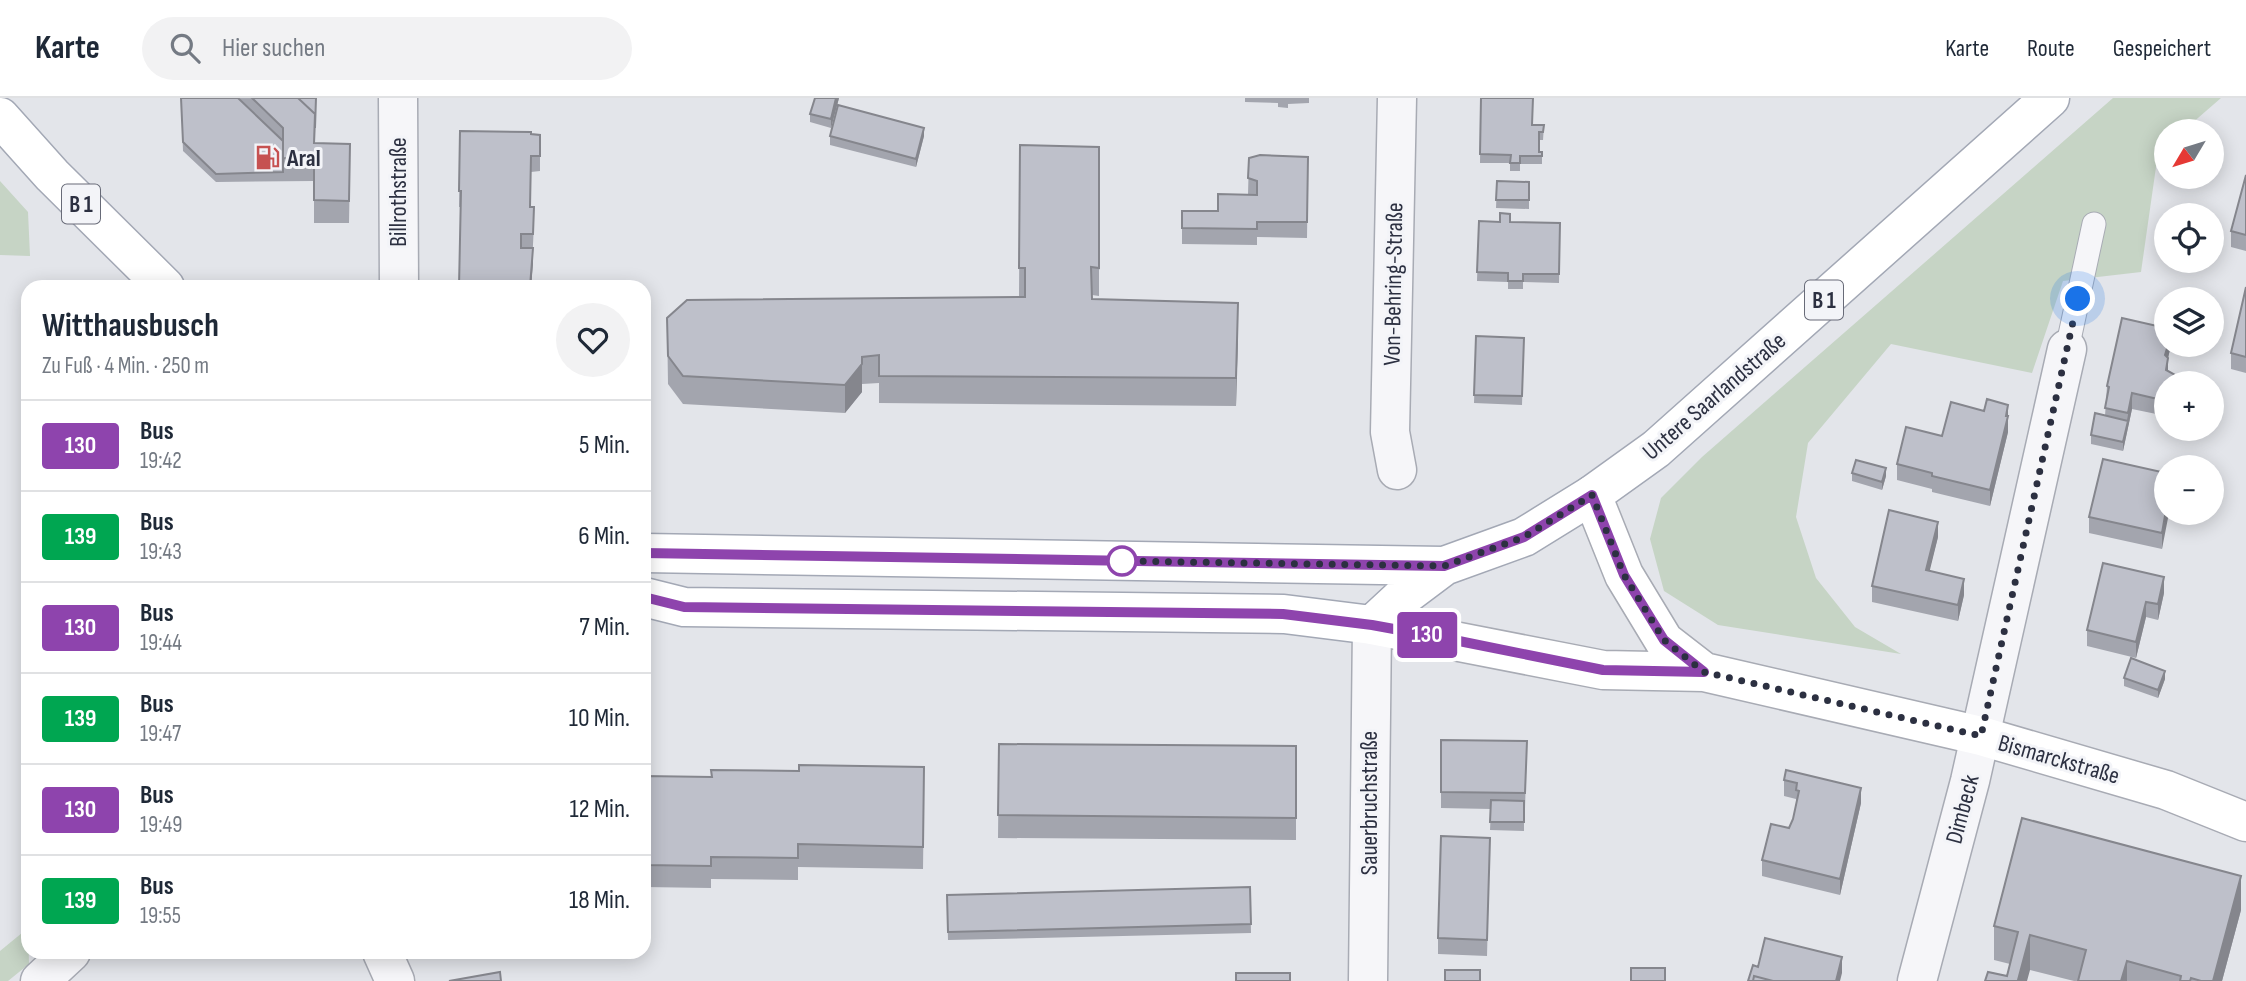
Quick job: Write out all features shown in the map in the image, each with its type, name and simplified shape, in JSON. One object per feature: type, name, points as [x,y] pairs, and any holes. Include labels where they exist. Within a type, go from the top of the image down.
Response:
[{"type":"main road","name":"Untere Saarlandstraße","points":[[1444,566],[1524,537],[1592,495],[1656,449],[2050,98]]},
{"type":"main road","name":"B 1","points":[[0,117],[52,175],[158,280]]},
{"type":"main road","points":[[1592,495],[1624,575],[1664,640],[1704,672]]},
{"type":"main road","name":"B 1","points":[[651,553],[1444,566]]},
{"type":"main road","name":"B 1","points":[[1372,625],[1444,566]]},
{"type":"main road","name":"Bismarckstraße","points":[[651,599],[684,607],[1283,614],[1372,625],[1603,670],[1704,672],[1981,736],[2166,790],[2246,822]]},
{"type":"street","name":"Billrothstraße","points":[[398,98],[399,280]]},
{"type":"street","name":"Von-Behring-Straße","points":[[1397,98],[1390,432],[1397,470]]},
{"type":"street","name":"Dimbeck","points":[[1917,981],[1981,736],[2067,349]]},
{"type":"street","name":"Sauerbruchstraße","points":[[1368,981],[1372,625]]},
{"type":"street","points":[[40,981],[64,959]]},
{"type":"street","points":[[385,959],[395,981]]},
{"type":"lane","points":[[2067,349],[2094,224]]},
{"type":"green space","points":[[2113,98],[2221,98],[2197,119],[2154,119],[2154,181],[2141,272],[2063,281],[2032,373],[1891,344],[1808,443],[1796,517],[1816,578],[1855,627],[1901,654],[1718,625],[1664,591],[1650,539],[1661,498],[1702,457]]},
{"type":"green space","points":[[0,181],[28,212],[30,256],[0,255]]},
{"type":"green space","points":[[21,934],[21,959],[29,959],[29,964],[8,981],[0,981],[0,951]]},
{"type":"building","points":[[181,98],[238,98],[283,141],[283,172],[216,174],[183,142]]},
{"type":"building","points":[[252,98],[298,98],[315,114],[314,143],[350,144],[349,201],[314,200],[314,159],[283,158],[283,128]]},
{"type":"building","points":[[298,98],[316,98],[315,128],[315,114]]},
{"type":"building","points":[[815,98],[836,98],[831,119],[810,114]]},
{"type":"building","points":[[1481,98],[1533,98],[1532,125],[1544,125],[1543,132],[1539,132],[1539,152],[1542,152],[1542,156],[1520,156],[1520,163],[1510,163],[1511,155],[1480,154]]},
{"type":"building","points":[[838,105],[924,128],[916,159],[830,136]]},
{"type":"building","points":[[460,131],[531,132],[540,135],[540,156],[531,156],[530,207],[534,207],[533,234],[521,234],[521,248],[533,248],[531,280],[459,280]]},
{"type":"building","points":[[1020,145],[1099,147],[1099,268],[1091,267],[1092,299],[1238,303],[1236,378],[879,376],[879,355],[862,357],[862,364],[845,385],[683,376],[668,356],[667,318],[687,300],[1025,297],[1025,268],[1019,268]]},
{"type":"building","points":[[1260,155],[1308,157],[1307,222],[1257,222],[1257,229],[1182,228],[1182,211],[1218,211],[1218,194],[1257,195],[1257,181],[1248,178],[1249,158]]},
{"type":"building","points":[[2246,175],[2246,235],[2231,231]]},
{"type":"building","points":[[1497,181],[1529,182],[1529,200],[1496,200]]},
{"type":"building","points":[[1500,213],[1510,214],[1510,222],[1560,223],[1559,274],[1523,274],[1523,281],[1508,281],[1508,273],[1477,272],[1479,221],[1500,222]]},
{"type":"building","points":[[2246,287],[2246,357],[2231,353]]},
{"type":"building","points":[[2122,318],[2154,325],[2154,357],[2168,358],[2168,371],[2154,371],[2154,398],[2132,393],[2128,413],[2105,408],[2107,386]]},
{"type":"building","points":[[1476,336],[1524,338],[1522,396],[1474,395]]},
{"type":"building","points":[[1987,399],[2008,405],[2008,416],[1990,490],[1932,476],[1932,473],[1897,464],[1906,427],[1942,436],[1951,402],[1984,411]]},
{"type":"building","points":[[2095,413],[2128,421],[2123,442],[2091,435]]},
{"type":"building","points":[[2103,459],[2154,470],[2154,525],[2163,525],[2162,533],[2089,517]]},
{"type":"building","points":[[1856,460],[1886,468],[1882,482],[1852,473]]},
{"type":"building","points":[[1889,510],[1938,522],[1926,570],[1964,579],[1958,605],[1872,586]]},
{"type":"building","points":[[2103,563],[2164,577],[2158,604],[2146,602],[2136,642],[2087,630]]},
{"type":"building","points":[[2131,658],[2165,671],[2158,690],[2124,678]]},
{"type":"building","points":[[1441,740],[1527,741],[1525,793],[1441,792]]},
{"type":"building","points":[[999,744],[1296,746],[1296,818],[998,815]]},
{"type":"building","points":[[799,765],[924,767],[923,847],[798,844],[798,858],[711,857],[711,866],[651,865],[651,776],[712,777],[711,770],[799,771]]},
{"type":"building","points":[[1786,770],[1861,788],[1840,879],[1762,860],[1771,824],[1789,828],[1793,819],[1799,791],[1796,790],[1797,783],[1784,780]]},
{"type":"building","points":[[1491,800],[1524,801],[1524,822],[1490,822]]},
{"type":"building","points":[[2022,818],[2241,876],[2213,981],[2191,978],[2190,981],[2180,981],[2181,976],[2127,961],[2121,981],[2078,981],[2086,950],[2030,935],[2018,980],[2022,981],[1985,981],[1988,972],[2007,976],[2018,932],[1994,926]]},
{"type":"building","points":[[1441,836],[1490,838],[1487,940],[1438,938]]},
{"type":"building","points":[[1250,887],[1251,924],[948,932],[947,895]]},
{"type":"building","points":[[1765,938],[1842,957],[1836,981],[1773,981],[1754,976],[1753,981],[1748,981],[1753,965],[1758,967]]},
{"type":"building","points":[[1631,968],[1665,968],[1665,981],[1631,981]]},
{"type":"building","points":[[1445,970],[1480,970],[1480,981],[1445,981]]},
{"type":"building","points":[[500,972],[501,981],[449,981]]},
{"type":"building","points":[[1236,973],[1290,973],[1290,981],[1236,981]]},
{"type":"building","points":[[1754,976],[1773,981],[1753,981]]},
{"type":"bus line","name":"130","points":[[651,553],[1444,566],[1524,537],[1592,495],[1624,575],[1664,640],[1704,672],[1603,670],[1372,625],[1283,614],[684,607],[651,599]]},
{"type":"place","name":"Aral","points":[[267,158]]},
{"type":"route","points":[[1122,561],[1444,566],[1524,537],[1592,495],[1624,575],[1664,640],[1704,672],[1981,736],[2078,299]]}]
